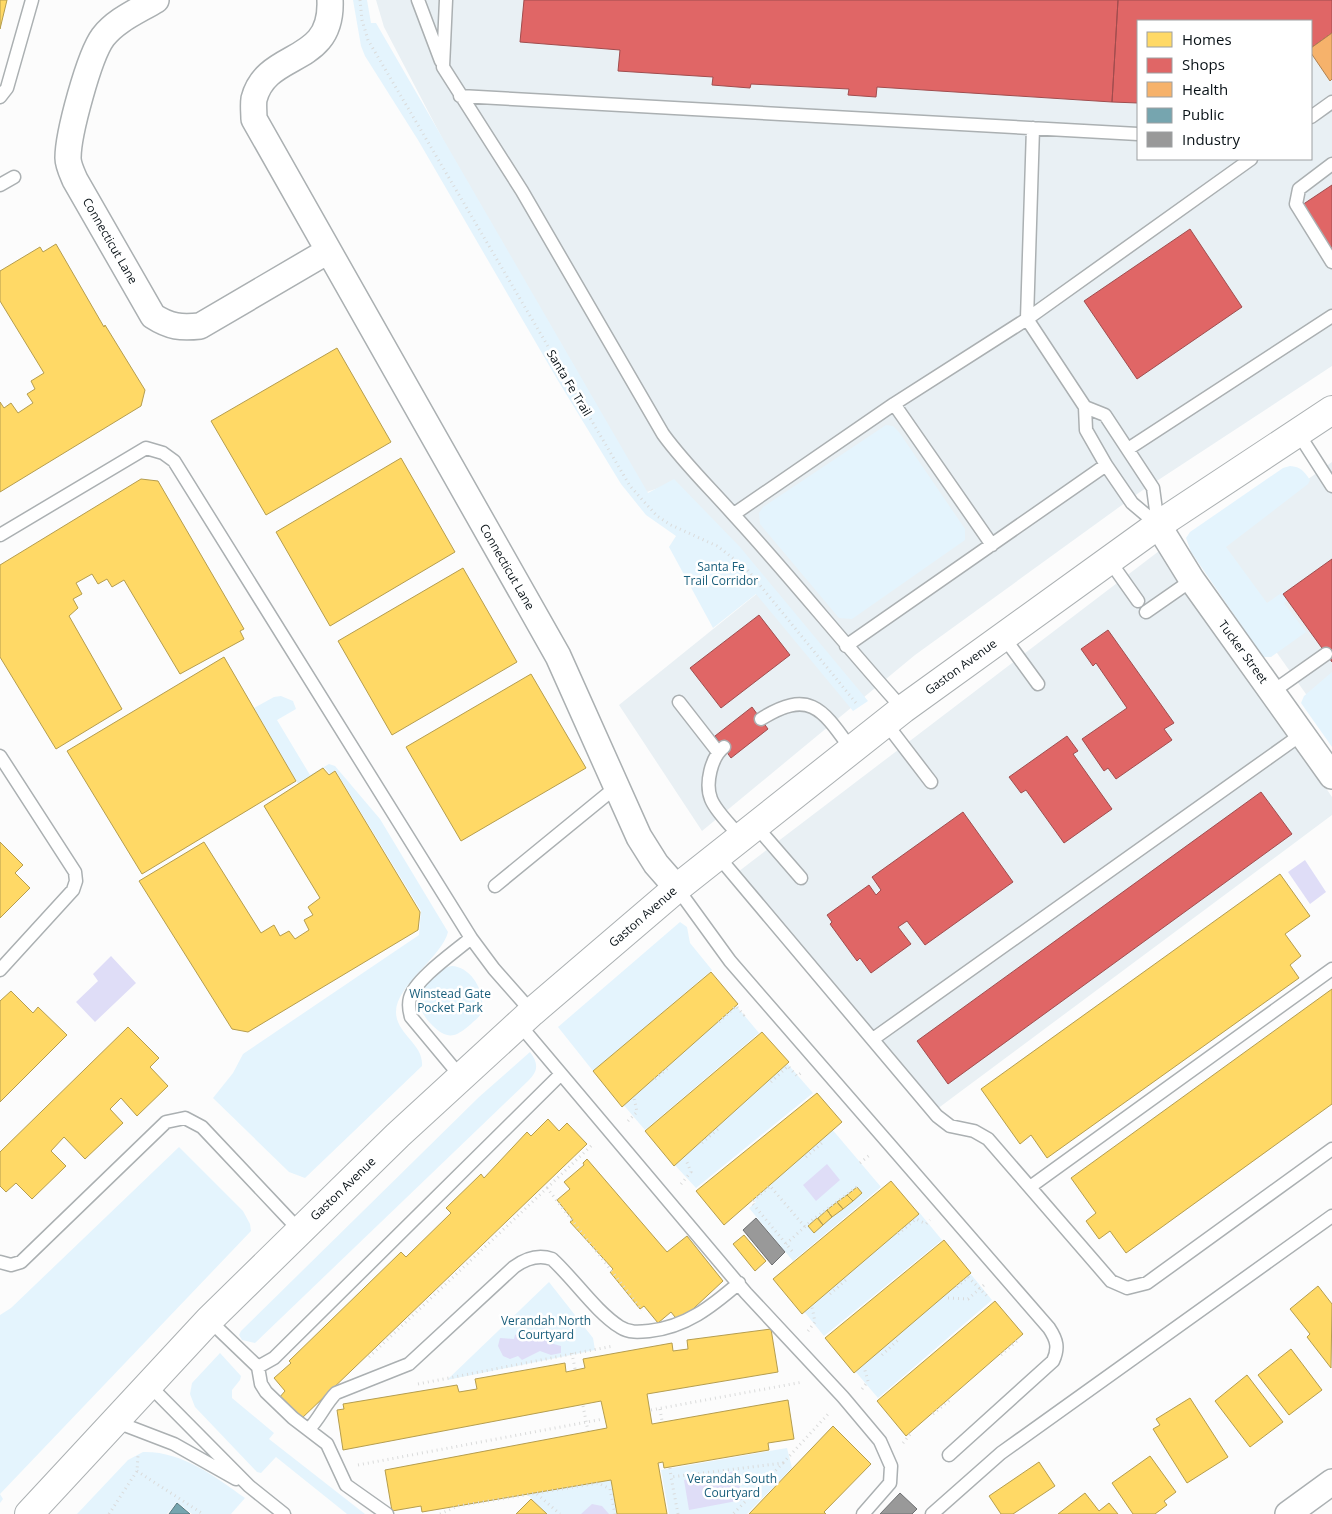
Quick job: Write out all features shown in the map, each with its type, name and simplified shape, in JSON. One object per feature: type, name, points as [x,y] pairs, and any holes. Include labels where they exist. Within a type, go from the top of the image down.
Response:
[{"type":"street","name":"Connecticut Lane","points":[[156,0],[118,22],[102,38],[93,58],[72,130],[68,161],[75,180],[154,316],[167,325],[181,328],[200,326],[328,251]]},
{"type":"street","name":"Connecticut Lane","points":[[330,0],[330,17],[324,35],[307,52],[278,66],[264,80],[254,99],[254,119],[558,656],[639,837],[656,864],[677,888]]},
{"type":"street","name":"Gaston Avenue","points":[[29,1514],[209,1320],[300,1231],[461,1077],[526,1018],[677,888],[894,715],[1158,525],[1332,410]]},
{"type":"street","name":"Tucker Street","points":[[1158,525],[1192,580],[1332,776]]},
{"type":"street","points":[[1288,1514],[1332,1482]]},
{"type":"lane","points":[[0,98],[7,88],[32,0]]},
{"type":"lane","points":[[418,0],[443,67],[522,191],[663,434],[683,462],[734,514],[846,646],[894,715],[932,782]]},
{"type":"lane","points":[[443,67],[446,0]]},
{"type":"lane","points":[[460,96],[1137,134]]},
{"type":"lane","points":[[1312,115],[1332,102]]},
{"type":"lane","points":[[1033,128],[1027,319],[1085,407],[1086,430],[1106,465],[1132,503],[1158,525]]},
{"type":"lane","points":[[734,514],[894,404],[1027,319],[1250,160]]},
{"type":"lane","points":[[1332,164],[1299,189],[1296,204],[1332,262]]},
{"type":"lane","points":[[0,185],[14,177]]},
{"type":"lane","points":[[1128,449],[1332,316]]},
{"type":"lane","points":[[894,404],[992,545]]},
{"type":"lane","points":[[1085,407],[1104,415],[1153,488],[1158,525]]},
{"type":"lane","points":[[1298,433],[1332,486]]},
{"type":"lane","points":[[0,535],[133,454],[146,448],[163,453],[174,461],[471,938],[494,969],[561,1074],[739,1283],[843,1397],[880,1442],[891,1466],[890,1482],[863,1514]]},
{"type":"lane","points":[[846,646],[1106,465]]},
{"type":"lane","points":[[1109,560],[1138,601]]},
{"type":"lane","points":[[1146,612],[1192,580]]},
{"type":"lane","points":[[1003,636],[1038,684]]},
{"type":"lane","points":[[1272,692],[1326,654]]},
{"type":"lane","points":[[679,702],[721,749],[711,769],[709,786],[711,800],[801,878]]},
{"type":"lane","points":[[761,719],[793,704],[809,705],[823,712],[851,749]]},
{"type":"lane","points":[[873,1039],[1302,734]]},
{"type":"lane","points":[[0,756],[75,872],[76,881],[73,890],[0,970]]},
{"type":"lane","points":[[495,886],[616,787]]},
{"type":"lane","points":[[717,855],[937,1116],[950,1126],[974,1130],[988,1138],[1111,1280],[1127,1288],[1147,1283],[1332,1149]]},
{"type":"lane","points":[[677,888],[730,961],[1049,1328],[1056,1340],[1058,1351],[1053,1361],[949,1455]]},
{"type":"lane","points":[[461,1077],[411,1017],[408,1008],[410,996],[417,985],[471,938]]},
{"type":"lane","points":[[1030,1187],[1332,969]]},
{"type":"lane","points":[[258,1367],[274,1358],[561,1074]]},
{"type":"lane","points":[[0,1262],[11,1265],[22,1262],[166,1122],[185,1118],[202,1127],[300,1231]]},
{"type":"lane","points":[[932,1514],[1001,1453],[1332,1216]]},
{"type":"lane","points":[[309,1429],[322,1415],[329,1400],[336,1393],[409,1364],[514,1267],[529,1259],[538,1257],[552,1259],[612,1321],[624,1330],[631,1332],[658,1330],[688,1321],[714,1304],[739,1283]]},
{"type":"lane","points":[[209,1320],[258,1367],[261,1384],[266,1392],[327,1444],[346,1486],[386,1514]]},
{"type":"lane","points":[[148,1384],[249,1486],[284,1514]]},
{"type":"lane","points":[[114,1421],[153,1434],[174,1444],[249,1486]]},
{"type":"path","name":"Santa Fe Trail","points":[[360,0],[362,20],[368,40],[630,486],[657,516],[671,525],[717,546],[746,568],[856,703]]},
{"type":"path","points":[[719,1022],[736,1006]]},
{"type":"path","points":[[771,1082],[788,1066]]},
{"type":"path","points":[[655,1078],[668,1068]]},
{"type":"path","points":[[702,1143],[719,1128]]},
{"type":"path","points":[[547,1188],[592,1145],[597,1150],[613,1135]]},
{"type":"path","points":[[806,1157],[823,1142]]},
{"type":"path","points":[[680,1185],[691,1172],[686,1160]]},
{"type":"path","points":[[792,1251],[753,1202],[770,1186],[805,1227]]},
{"type":"path","points":[[786,1244],[858,1186]]},
{"type":"path","points":[[898,1234],[916,1218]]},
{"type":"path","points":[[948,1298],[968,1299],[1000,1272]]},
{"type":"path","points":[[957,1287],[968,1277],[987,1296]]},
{"type":"path","points":[[830,1294],[847,1279]]},
{"type":"path","points":[[807,1333],[815,1322],[812,1307]]},
{"type":"path","points":[[882,1355],[898,1340]]},
{"type":"path","points":[[1001,1355],[1018,1340]]},
{"type":"path","points":[[414,1385],[572,1354],[575,1369]]},
{"type":"path","points":[[651,1410],[825,1378]]},
{"type":"path","points":[[733,1514],[843,1397]]},
{"type":"path","points":[[933,1414],[950,1400]]},
{"type":"path","points":[[582,1406],[588,1431]]},
{"type":"path","points":[[660,1408],[662,1421]]},
{"type":"path","points":[[338,1468],[603,1419]]},
{"type":"path","points":[[110,1514],[137,1470],[138,1455]]},
{"type":"path","points":[[671,1477],[783,1463]]},
{"type":"path","points":[[670,1468],[678,1514]]},
{"type":"path","points":[[137,1470],[203,1514]]},
{"type":"path","points":[[440,1514],[458,1506],[598,1483],[610,1489],[615,1514]]},
{"type":"path","points":[[536,1493],[560,1514]]},
{"type":"shaded area","points":[[376,0],[1332,0],[1332,366],[1140,492],[915,655],[702,831],[619,705],[764,588],[676,482],[644,493],[452,157],[384,27]]},
{"type":"shaded area","points":[[1332,462],[1332,731],[1206,552]]},
{"type":"shaded area","points":[[1163,548],[1332,797],[1332,815],[929,1115],[730,878]]},
{"type":"green space","name":"Santa Fe Trail Corridor","points":[[353,0],[367,0],[371,23],[376,23],[648,493],[674,479],[740,547],[868,701],[853,711],[756,594],[713,628],[669,547],[676,536],[646,515],[621,484],[557,379],[418,140],[365,56],[361,46]]},
{"type":"green space","points":[[886,425],[893,426],[899,432],[965,529],[965,540],[852,619],[839,618],[760,524],[759,513],[763,507]]},
{"type":"green space","points":[[1290,466],[1300,468],[1304,472],[1310,480],[1308,484],[1226,547],[1267,603],[1284,591],[1290,598],[1284,603],[1306,632],[1271,657],[1263,657],[1191,552],[1186,538],[1190,532],[1283,468]]},
{"type":"green space","points":[[1332,672],[1332,747],[1301,703],[1304,696]]},
{"type":"green space","points":[[281,696],[293,701],[296,709],[277,720],[310,775],[329,764],[335,766],[380,819],[448,932],[444,942],[403,992],[396,1012],[400,1027],[419,1051],[422,1066],[305,1178],[289,1172],[213,1098],[233,1073],[243,1054],[419,935],[421,911],[335,770],[330,774],[325,768],[298,784],[254,708],[274,697]]},
{"type":"green space","points":[[680,922],[687,927],[690,943],[712,970],[593,1071],[558,1027]]},
{"type":"green space","name":"Winstead Gate Pocket Park","points":[[452,966],[466,971],[472,976],[480,990],[482,1006],[481,1013],[477,1019],[461,1032],[447,1035],[432,1025],[425,1016],[420,998],[426,982],[433,975],[442,969]]},
{"type":"green space","points":[[733,1002],[759,1033],[645,1130],[621,1102]]},
{"type":"green space","points":[[530,1052],[535,1060],[536,1067],[534,1074],[528,1081],[255,1343],[242,1340],[239,1335],[241,1331],[479,1097]]},
{"type":"green space","points":[[785,1061],[813,1093],[696,1188],[672,1162]]},
{"type":"green space","points":[[831,1128],[881,1187],[793,1261],[749,1208],[756,1202],[751,1197]]},
{"type":"green space","points":[[179,1147],[243,1211],[250,1224],[251,1231],[0,1494],[0,1315],[11,1308]]},
{"type":"green space","points":[[918,1211],[942,1240],[824,1336],[802,1309]]},
{"type":"green space","points":[[969,1272],[992,1300],[878,1398],[855,1371]]},
{"type":"green space","name":"Verandah North Courtyard","points":[[549,1282],[593,1338],[595,1350],[447,1380]]},
{"type":"green space","points":[[220,1353],[241,1376],[232,1390],[232,1398],[274,1433],[269,1439],[365,1514],[347,1514],[276,1457],[261,1473],[257,1472],[195,1407],[190,1394],[192,1383]]},
{"type":"green space","name":"Verandah South Courtyard","points":[[787,1448],[792,1468],[747,1514],[669,1514],[661,1470]]},
{"type":"green space","points":[[143,1452],[157,1453],[184,1460],[197,1466],[245,1498],[231,1514],[192,1514],[177,1502],[167,1514],[77,1514],[128,1460]]},
{"type":"green space","points":[[611,1480],[617,1514],[547,1514],[527,1494]]},
{"type":"water","points":[[1305,860],[1326,892],[1310,904],[1288,872]]},
{"type":"water","points":[[111,956],[136,983],[95,1022],[76,1002],[98,981],[93,974]]},
{"type":"water","points":[[827,1164],[840,1180],[816,1201],[803,1185]]},
{"type":"water","points":[[519,1333],[543,1335],[550,1343],[561,1346],[561,1353],[551,1355],[540,1351],[522,1360],[518,1356],[510,1359],[503,1356],[498,1346],[500,1338],[514,1339],[515,1335]]},
{"type":"water","points":[[737,1471],[742,1500],[689,1510],[684,1480]]},
{"type":"water","points":[[592,1504],[602,1506],[609,1514],[581,1514]]},
{"type":"building: Homes","points":[[0,0],[7,0],[0,29]]},
{"type":"building: Homes","points":[[56,244],[104,327],[105,325],[145,390],[141,406],[0,492],[0,402],[4,408],[11,403],[18,413],[33,403],[27,394],[35,389],[31,381],[44,373],[0,301],[0,271],[40,247],[43,252]]},
{"type":"building: Homes","points":[[337,348],[391,442],[266,515],[211,421]]},
{"type":"building: Homes","points":[[401,458],[455,552],[330,626],[276,532]]},
{"type":"building: Homes","points":[[141,479],[158,481],[244,629],[240,631],[244,639],[180,674],[124,580],[112,587],[107,579],[98,584],[92,574],[76,583],[82,594],[73,599],[78,608],[69,616],[122,709],[56,749],[0,657],[0,565]]},
{"type":"building: Homes","points":[[463,568],[517,662],[392,735],[338,641]]},
{"type":"building: Homes","points":[[224,657],[296,781],[142,874],[67,751]]},
{"type":"building: Homes","points":[[531,674],[586,768],[461,841],[406,747]]},
{"type":"building: Homes","points":[[323,768],[329,775],[335,771],[420,912],[418,930],[248,1032],[232,1029],[139,881],[204,842],[261,933],[274,925],[280,936],[289,931],[295,939],[309,930],[304,920],[313,915],[308,907],[320,898],[264,806]]},
{"type":"building: Homes","points":[[0,842],[23,865],[15,873],[30,888],[0,918]]},
{"type":"building: Homes","points":[[1280,874],[1310,916],[1285,934],[1301,956],[1290,965],[1299,978],[1047,1158],[1031,1135],[1020,1144],[981,1089]]},
{"type":"building: Homes","points":[[711,972],[738,1004],[622,1107],[593,1071]]},
{"type":"building: Homes","points":[[1332,989],[1332,1104],[1126,1253],[1110,1231],[1099,1239],[1086,1221],[1096,1213],[1071,1178]]},
{"type":"building: Homes","points":[[11,991],[33,1013],[38,1007],[67,1035],[0,1102],[0,1001]]},
{"type":"building: Homes","points":[[128,1027],[159,1058],[150,1067],[168,1086],[137,1116],[121,1098],[110,1109],[123,1123],[85,1159],[64,1137],[51,1151],[66,1166],[32,1199],[16,1183],[6,1192],[0,1186],[0,1152]]},
{"type":"building: Homes","points":[[762,1032],[789,1062],[674,1166],[645,1131]]},
{"type":"building: Homes","points":[[817,1093],[842,1122],[724,1225],[696,1191]]},
{"type":"building: Homes","points":[[548,1119],[559,1131],[567,1123],[587,1144],[300,1420],[279,1398],[285,1391],[274,1378],[291,1363],[289,1361],[401,1252],[406,1257],[451,1213],[446,1208],[481,1174],[484,1178],[527,1132],[531,1136]]},
{"type":"building: Homes","points":[[587,1159],[667,1252],[687,1236],[723,1281],[679,1322],[671,1312],[658,1323],[644,1306],[640,1309],[610,1272],[613,1269],[570,1222],[573,1220],[557,1200],[570,1189],[564,1182],[584,1165],[583,1163]]},
{"type":"building: Homes","points":[[891,1181],[919,1214],[802,1314],[773,1279]]},
{"type":"building: Homes","points":[[857,1187],[862,1193],[853,1201],[847,1195]]},
{"type":"building: Homes","points":[[847,1195],[853,1201],[843,1209],[837,1202]]},
{"type":"building: Homes","points":[[837,1202],[843,1209],[832,1217],[827,1210]]},
{"type":"building: Homes","points":[[827,1210],[832,1217],[823,1225],[818,1218]]},
{"type":"building: Homes","points":[[817,1218],[823,1225],[814,1233],[808,1226]]},
{"type":"building: Homes","points":[[744,1235],[766,1261],[755,1271],[733,1244]]},
{"type":"building: Homes","points":[[944,1240],[971,1273],[854,1373],[825,1338]]},
{"type":"building: Homes","points":[[1318,1286],[1332,1304],[1331,1368],[1307,1337],[1310,1334],[1290,1309]]},
{"type":"building: Homes","points":[[995,1301],[1023,1334],[906,1436],[877,1401]]},
{"type":"building: Homes","points":[[771,1329],[778,1372],[647,1394],[652,1424],[788,1400],[794,1439],[768,1443],[769,1450],[664,1468],[663,1462],[658,1463],[667,1514],[617,1514],[611,1480],[422,1512],[421,1506],[392,1511],[385,1470],[607,1428],[601,1401],[343,1450],[337,1410],[344,1409],[343,1404],[457,1385],[459,1392],[477,1389],[475,1379],[565,1363],[566,1372],[585,1368],[583,1359],[672,1343],[673,1351],[688,1349],[687,1340]]},
{"type":"building: Homes","points":[[1291,1349],[1322,1390],[1289,1415],[1258,1375]]},
{"type":"building: Homes","points":[[1247,1375],[1283,1422],[1250,1447],[1215,1401]]},
{"type":"building: Homes","points":[[1190,1398],[1228,1457],[1187,1483],[1153,1429],[1160,1425],[1156,1419]]},
{"type":"building: Homes","points":[[833,1426],[871,1464],[824,1512],[826,1514],[749,1514]]},
{"type":"building: Homes","points":[[1150,1456],[1176,1492],[1164,1501],[1167,1505],[1155,1514],[1133,1514],[1112,1483]]},
{"type":"building: Homes","points":[[1039,1462],[1055,1486],[1013,1514],[1001,1514],[989,1496]]},
{"type":"building: Homes","points":[[1085,1493],[1099,1511],[1109,1503],[1118,1514],[1058,1514]]},
{"type":"building: Homes","points":[[531,1499],[547,1514],[516,1514]]},
{"type":"building: Shops","points":[[524,0],[1118,0],[1112,102],[877,87],[876,97],[848,95],[849,89],[751,84],[750,88],[712,85],[713,77],[618,71],[620,50],[520,42]]},
{"type":"building: Shops","points":[[1118,0],[1332,0],[1332,33],[1312,47],[1312,20],[1137,20],[1137,103],[1112,102]]},
{"type":"building: Shops","points":[[1332,185],[1332,250],[1302,205]]},
{"type":"building: Shops","points":[[1190,229],[1242,307],[1137,379],[1084,301]]},
{"type":"building: Shops","points":[[1332,559],[1332,662],[1283,594]]},
{"type":"building: Shops","points":[[759,615],[790,655],[721,708],[690,668]]},
{"type":"building: Shops","points":[[1108,630],[1174,723],[1164,729],[1172,740],[1116,779],[1108,768],[1104,771],[1082,739],[1127,708],[1096,663],[1093,666],[1081,649]]},
{"type":"building: Shops","points":[[752,707],[768,729],[731,758],[715,736]]},
{"type":"building: Shops","points":[[1067,736],[1078,751],[1073,754],[1112,809],[1064,843],[1026,790],[1021,793],[1009,777]]},
{"type":"building: Shops","points":[[1261,792],[1292,834],[948,1084],[917,1041]]},
{"type":"building: Shops","points":[[963,812],[1013,882],[925,945],[907,921],[898,927],[911,944],[871,973],[860,958],[857,961],[830,924],[832,922],[827,915],[869,885],[876,895],[881,890],[872,877]]},
{"type":"building: Health","points":[[1332,33],[1332,79],[1330,81],[1312,54],[1312,47]]},
{"type":"building: Public","points":[[177,1503],[190,1514],[169,1514]]},
{"type":"building: Industry","points":[[756,1218],[785,1252],[772,1265],[743,1230]]},
{"type":"building: Industry","points":[[900,1493],[917,1509],[912,1514],[880,1514]]}]
